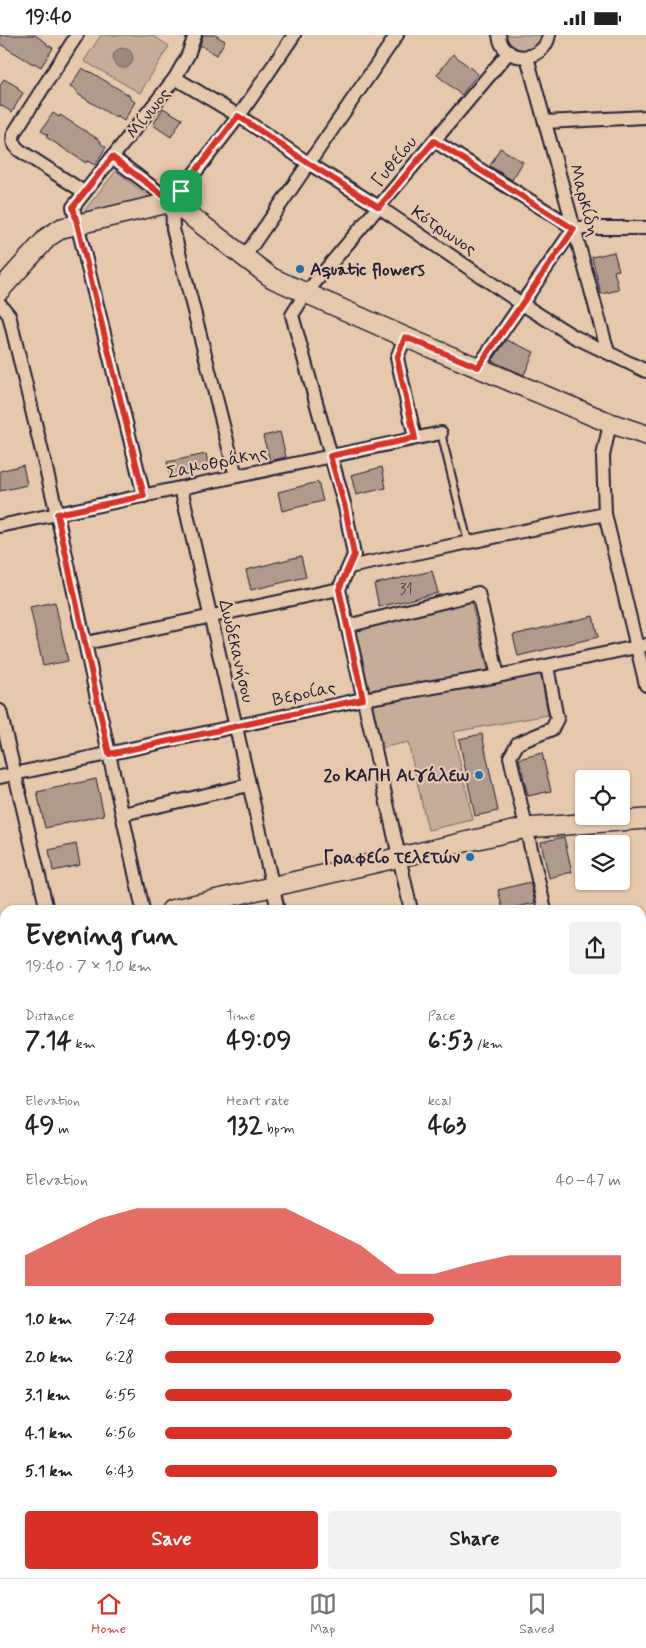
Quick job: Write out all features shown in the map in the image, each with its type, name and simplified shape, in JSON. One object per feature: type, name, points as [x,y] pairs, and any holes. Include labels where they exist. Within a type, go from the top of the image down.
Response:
[{"type":"street","points":[[77,35],[12,139],[14,145],[19,150],[84,192]]},
{"type":"street","name":"Μίνωος","points":[[78,223],[73,207],[175,78],[188,55],[196,35]]},
{"type":"street","points":[[236,476],[173,229],[172,202],[238,116],[294,35]]},
{"type":"street","points":[[245,257],[397,35]]},
{"type":"street","points":[[499,35],[504,47],[509,52],[517,56],[527,57],[540,52],[545,47],[549,35]]},
{"type":"street","name":"Γυθείου","points":[[339,589],[354,555],[345,507],[292,315],[306,293],[509,52]]},
{"type":"street","name":"Μαρκίδη","points":[[527,57],[608,353]]},
{"type":"street","name":"Κότρωνος","points":[[175,78],[238,116],[308,163],[379,207],[522,304],[573,336],[646,371]]},
{"type":"street","points":[[545,122],[646,117]]},
{"type":"street","points":[[434,141],[574,229],[646,228]]},
{"type":"street","points":[[112,157],[272,278],[405,337],[610,423],[646,435]]},
{"type":"street","points":[[0,290],[48,237],[62,228],[172,202]]},
{"type":"street","points":[[78,223],[144,496]]},
{"type":"street","points":[[478,367],[574,229]]},
{"type":"street","points":[[0,304],[10,315],[57,514],[143,905]]},
{"type":"street","points":[[405,337],[397,358],[415,438]]},
{"type":"street","points":[[610,423],[603,456],[605,514],[642,646],[646,685]]},
{"type":"street","name":"Σαμοθράκης","points":[[0,526],[441,433]]},
{"type":"street","name":"Δωδεκανήσου","points":[[181,488],[277,905]]},
{"type":"street","points":[[349,567],[605,514]]},
{"type":"street","points":[[86,643],[339,589],[410,905]]},
{"type":"street","points":[[347,626],[478,593],[498,676]]},
{"type":"street","name":"Βεροίας","points":[[0,777],[363,699],[498,676],[642,646]]},
{"type":"street","points":[[545,905],[510,757],[518,743],[552,729],[557,719],[547,666]]},
{"type":"street","points":[[0,711],[46,905]]},
{"type":"street","points":[[123,814],[249,785]]},
{"type":"street","points":[[193,905],[526,829],[646,819]]},
{"type":"lane","points":[[441,433],[468,542]]},
{"type":"shaded area","points":[[101,35],[152,35],[169,46],[140,93],[84,61]]},
{"type":"shaded area","points":[[504,35],[545,35],[543,43],[526,53],[508,45]]},
{"type":"shaded area","points":[[123,48],[130,51],[133,58],[130,65],[123,68],[116,65],[113,58],[116,51]]},
{"type":"shaded area","points":[[116,171],[150,198],[86,212],[85,210]]},
{"type":"shaded area","points":[[471,602],[491,683],[540,672],[548,715],[453,732],[473,820],[428,830],[408,742],[380,748],[353,629]]},
{"type":"building","points":[[0,35],[35,35],[53,48],[41,67],[0,44]]},
{"type":"building","points":[[203,35],[215,35],[225,41],[217,55],[200,45]]},
{"type":"building","points":[[453,54],[478,74],[461,95],[437,75]]},
{"type":"building","points":[[82,68],[130,96],[129,98],[135,102],[124,121],[76,93],[77,91],[70,87]]},
{"type":"building","points":[[4,79],[18,87],[17,89],[23,93],[12,112],[0,105],[0,86]]},
{"type":"building","points":[[163,108],[182,119],[171,137],[153,125]]},
{"type":"building","points":[[53,113],[59,117],[60,115],[101,141],[100,143],[106,147],[95,165],[87,161],[86,163],[46,137],[48,135],[41,131]]},
{"type":"building","points":[[500,148],[523,162],[512,180],[490,166]]},
{"type":"building","points":[[614,252],[619,270],[614,271],[619,290],[601,294],[592,257]]},
{"type":"building","points":[[507,340],[534,352],[524,375],[492,361]]},
{"type":"building","points":[[280,432],[286,457],[270,461],[263,436]]},
{"type":"building","points":[[206,454],[209,469],[170,478],[167,462]]},
{"type":"building","points":[[23,465],[27,485],[0,491],[0,471]]},
{"type":"building","points":[[382,467],[386,488],[356,495],[351,475]]},
{"type":"building","points":[[318,482],[323,501],[282,511],[278,492]]},
{"type":"building","points":[[301,556],[306,577],[251,590],[246,570]]},
{"type":"building","points":[[432,571],[438,593],[379,607],[374,584]]},
{"type":"building","points":[[55,602],[68,661],[43,666],[30,607]]},
{"type":"building","points":[[593,616],[598,637],[518,656],[513,635]]},
{"type":"building","name":"2ο ΚΑΠΗ Αιγάλεω","points":[[482,734],[498,811],[475,816],[459,739]]},
{"type":"building","points":[[542,753],[551,791],[528,796],[519,759]]},
{"type":"building","points":[[96,779],[104,815],[45,828],[37,792]]},
{"type":"building","points":[[564,837],[572,872],[549,878],[541,842]]},
{"type":"building","points":[[76,844],[80,865],[53,871],[49,850]]},
{"type":"building","points":[[530,882],[535,903],[502,905],[498,890]]},
{"type":"place","name":"Aquatic flowers","points":[[300,269]]},
{"type":"place","name":"2ο ΚΑΠΗ Αιγάλεω","points":[[479,775]]},
{"type":"place","name":"Γραφείο τελετών","points":[[470,857]]},
{"type":"route","points":[[238,116],[308,163],[379,207],[434,141],[574,229],[478,367],[405,337],[397,358],[415,438],[330,456],[345,507],[354,555],[339,589],[363,699],[109,754],[57,514],[144,496],[73,207],[112,157],[172,202],[181,191],[238,116]]}]
